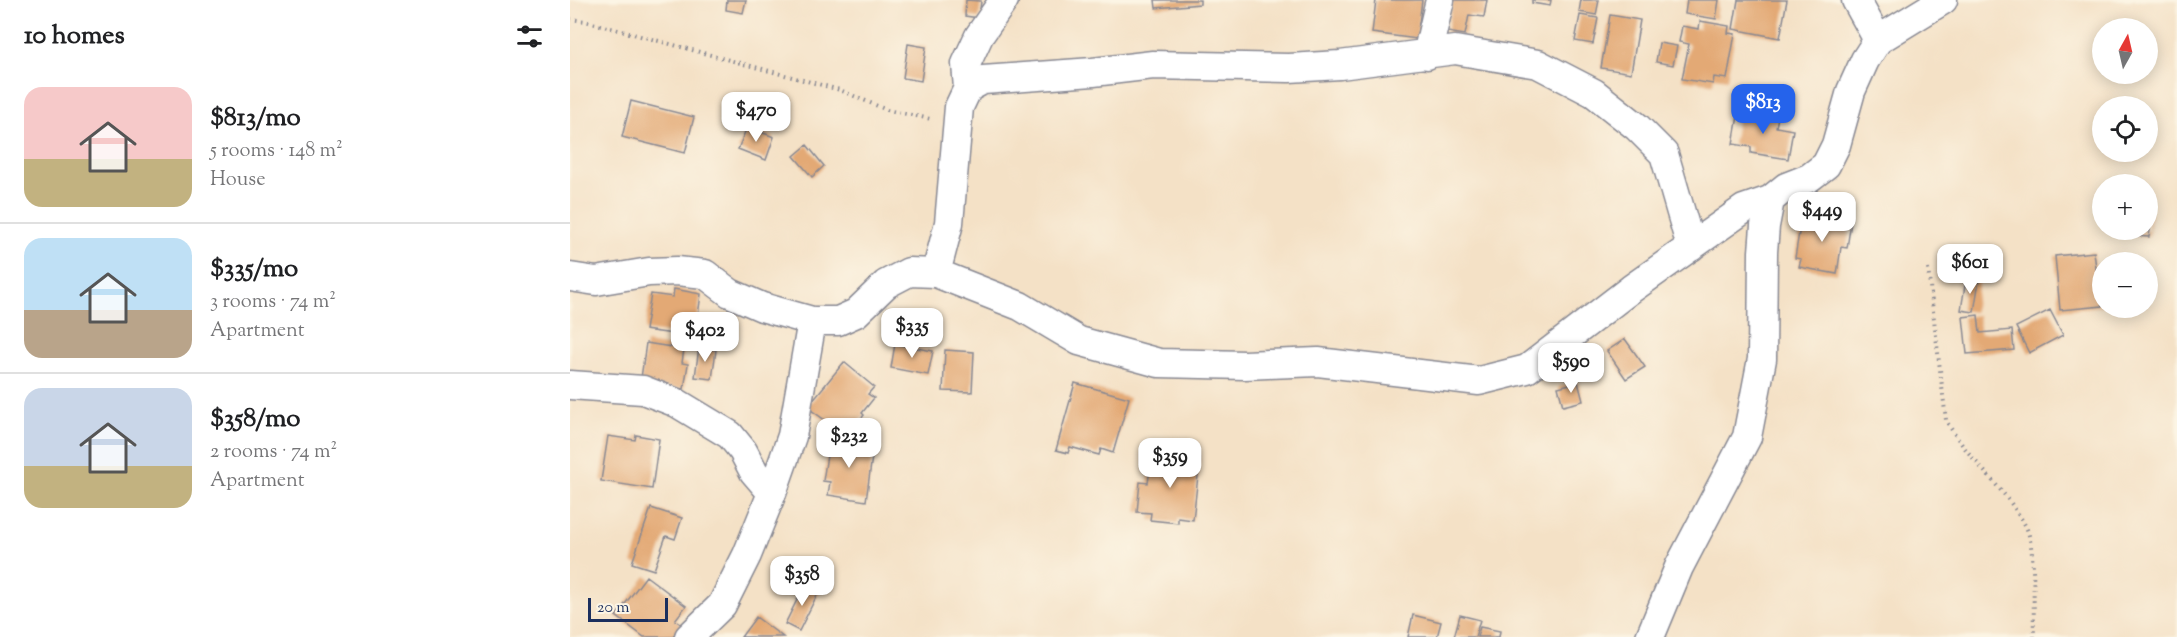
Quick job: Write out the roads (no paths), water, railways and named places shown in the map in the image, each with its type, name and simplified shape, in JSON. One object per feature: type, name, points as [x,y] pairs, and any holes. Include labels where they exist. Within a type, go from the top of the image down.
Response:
[{"type":"street","points":[[936,273],[949,223],[959,107],[968,88],[966,64],[979,36],[1004,0]]},
{"type":"street","points":[[1427,55],[1440,0]]},
{"type":"street","points":[[1856,0],[1878,40]]},
{"type":"street","points":[[570,277],[596,281],[649,272],[677,271],[705,274],[730,293],[762,308],[812,321],[838,321],[856,313],[886,284],[909,272],[936,273],[1020,306],[1079,341],[1159,363],[1245,365],[1318,362],[1479,381],[1527,369],[1631,289],[1744,209],[1770,200],[1786,187],[1809,178],[1826,165],[1836,145],[1851,91],[1865,60],[1878,40],[1943,0]]},
{"type":"street","points":[[968,88],[983,80],[1153,66],[1289,68],[1340,65],[1455,50],[1539,64],[1593,93],[1637,127],[1664,154],[1691,247]]},
{"type":"street","points":[[1650,637],[1679,567],[1747,437],[1761,359],[1763,252],[1770,200]]},
{"type":"street","points":[[689,637],[722,605],[747,555],[772,493],[792,436],[812,321]]},
{"type":"street","points":[[570,385],[643,390],[677,403],[729,435],[743,452],[754,472],[772,493]]}]
